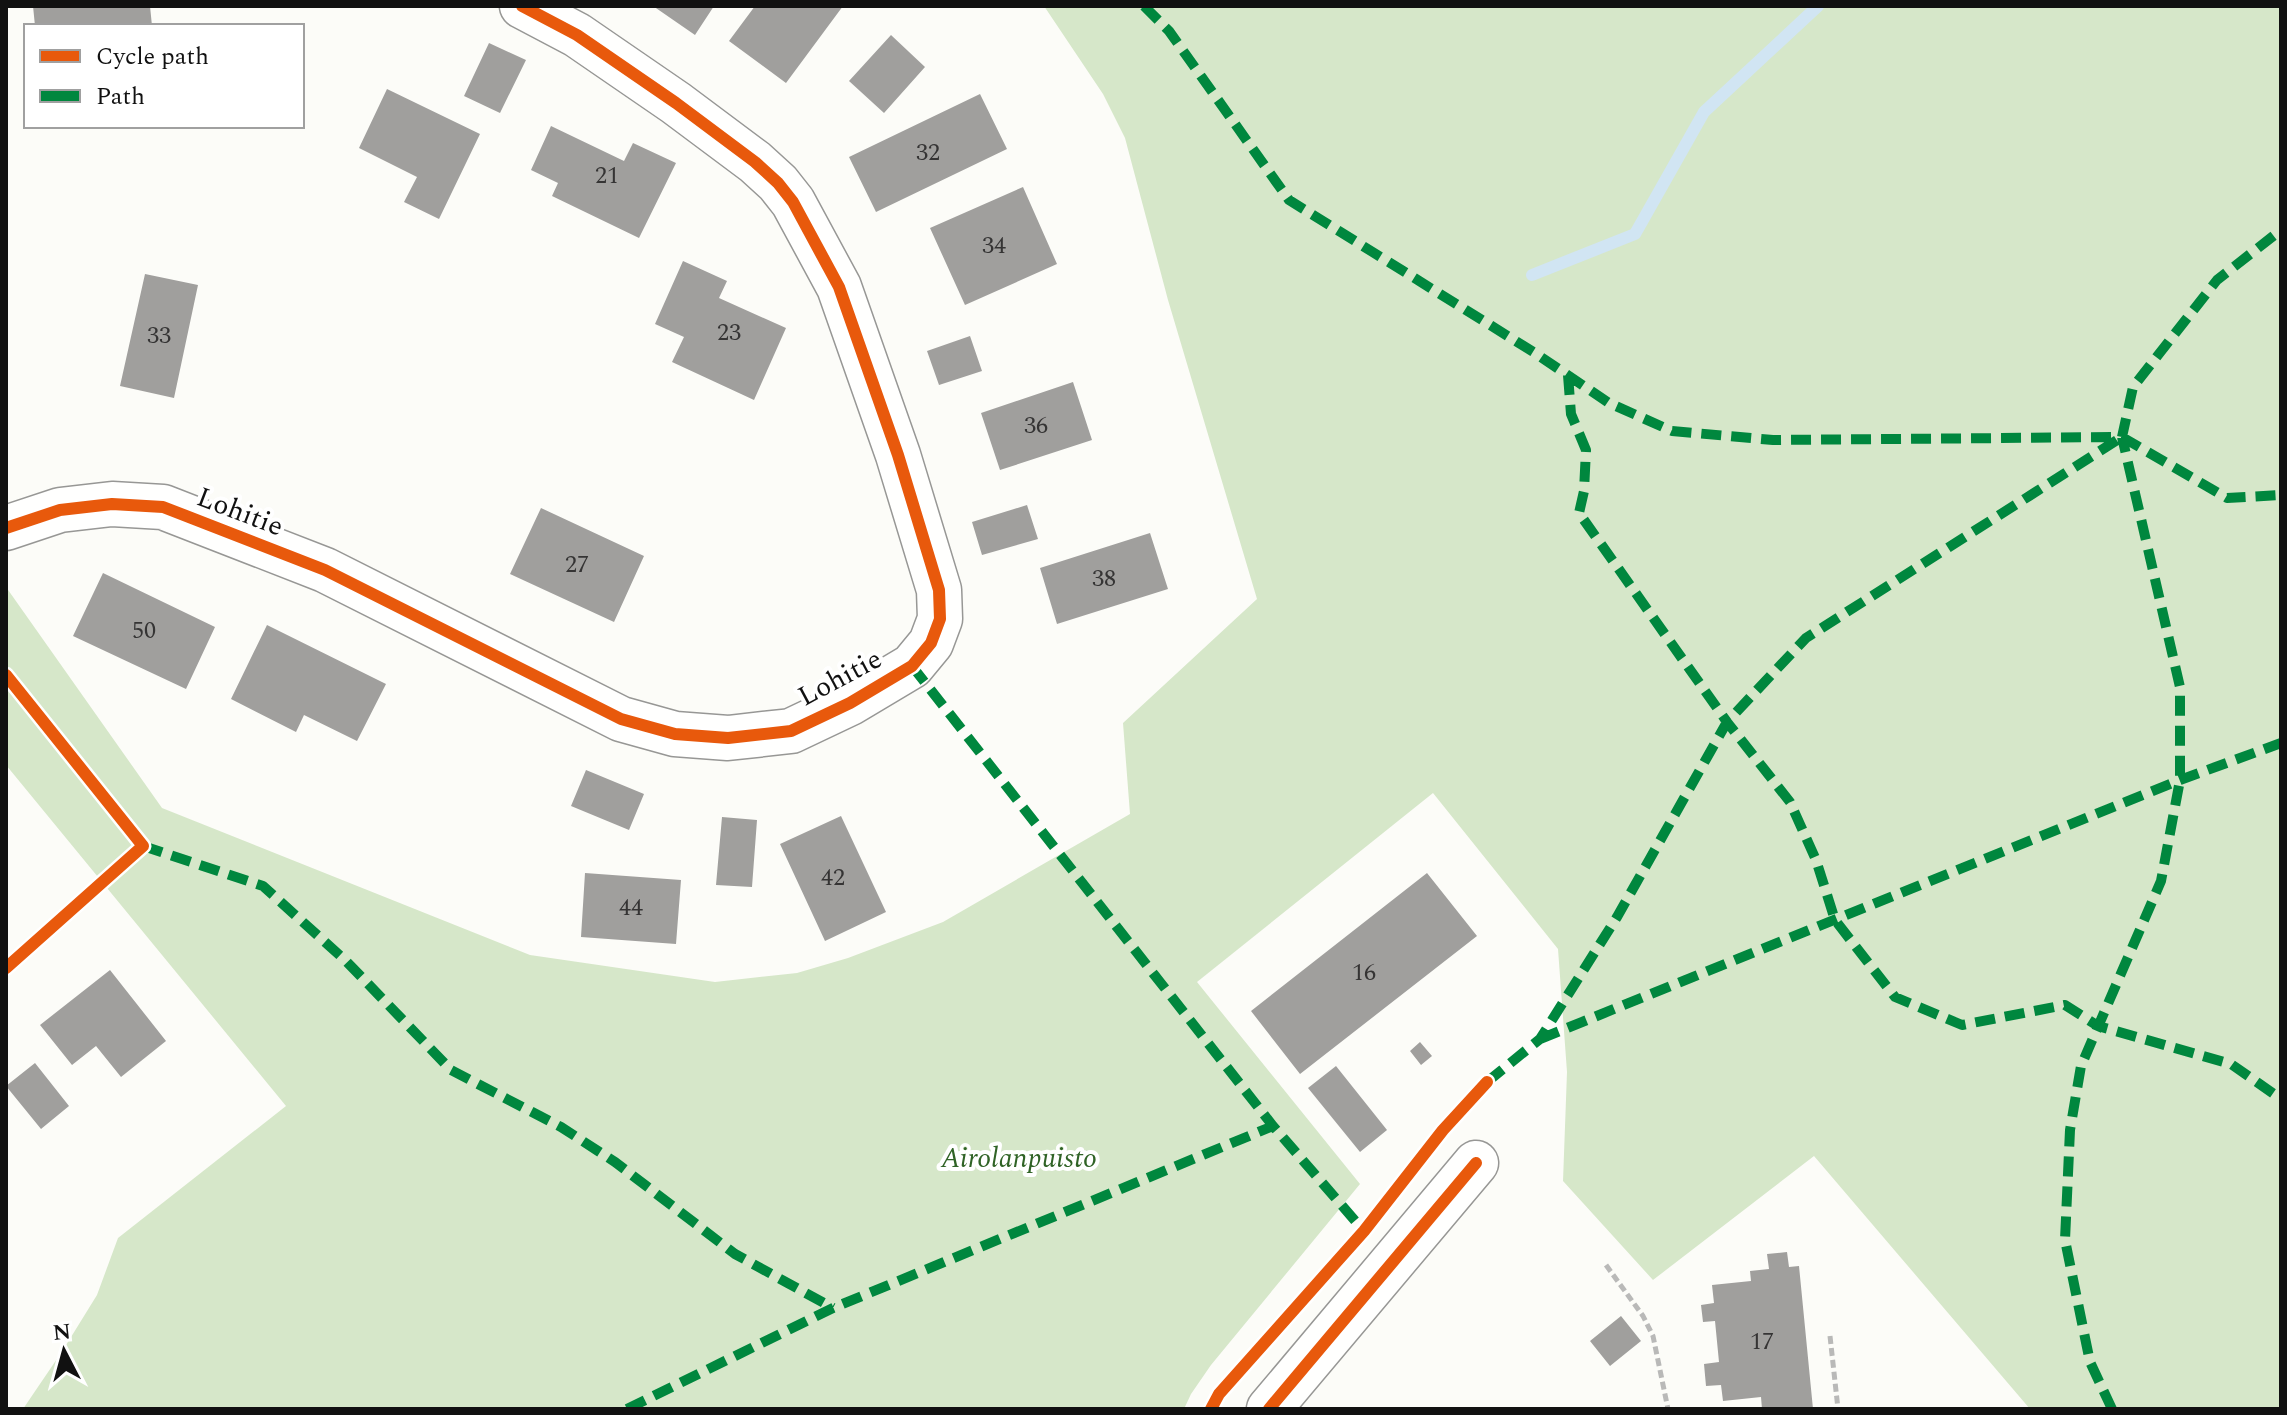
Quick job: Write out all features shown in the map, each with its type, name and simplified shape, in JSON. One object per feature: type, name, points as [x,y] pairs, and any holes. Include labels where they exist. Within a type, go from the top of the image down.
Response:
[{"type":"street","name":"Lohitie","points":[[6,528],[60,510],[112,504],[163,507],[325,570],[621,719],[675,734],[728,738],[791,731],[850,703],[912,666],[931,643],[940,619],[939,590],[898,455],[839,287],[793,202],[755,162],[676,103],[577,35],[522,6]]},
{"type":"street","points":[[1269,1409],[1476,1163]]},
{"type":"path","points":[[1606,1265],[1643,1316],[1653,1336],[1668,1409]]},
{"type":"path","points":[[1830,1336],[1838,1409]]},
{"type":"green space","name":"Airolanpuisto","points":[[1044,6],[2281,6],[2281,1409],[2030,1409],[1814,1156],[1653,1280],[1563,1181],[1567,1072],[1558,949],[1433,793],[1197,982],[1360,1184],[1211,1365],[1184,1409],[23,1409],[97,1295],[118,1238],[286,1106],[6,765],[6,587],[162,808],[530,955],[715,982],[797,973],[848,958],[943,922],[1130,814],[1123,723],[1257,599],[1168,300],[1125,138],[1103,94]]},
{"type":"building","points":[[33,6],[150,6],[152,24],[35,24]]},
{"type":"building","points":[[653,6],[714,6],[695,35]]},
{"type":"building","points":[[755,6],[843,6],[786,83],[729,41]]},
{"type":"building","points":[[891,35],[925,67],[884,113],[849,81]]},
{"type":"building","points":[[489,43],[526,60],[500,113],[464,96]]},
{"type":"building","points":[[387,89],[480,134],[439,219],[404,202],[417,177],[359,148]]},
{"type":"building","points":[[980,94],[1007,149],[876,212],[849,157]]},
{"type":"building","points":[[551,126],[624,161],[633,143],[676,163],[639,238],[552,196],[558,183],[531,170]]},
{"type":"building","points":[[1023,187],[1057,264],[965,305],[930,228]]},
{"type":"building","points":[[683,261],[727,281],[719,298],[786,328],[754,400],[672,362],[684,337],[655,324]]},
{"type":"building","points":[[145,274],[198,285],[174,398],[120,386]]},
{"type":"building","points":[[970,336],[982,371],[939,385],[927,351]]},
{"type":"building","points":[[1073,382],[1092,440],[1000,470],[981,413]]},
{"type":"building","points":[[1027,505],[1038,539],[982,555],[972,522]]},
{"type":"building","points":[[541,508],[644,556],[614,622],[510,574]]},
{"type":"building","points":[[1150,533],[1168,589],[1057,624],[1040,568]]},
{"type":"building","points":[[103,573],[215,627],[186,689],[73,636]]},
{"type":"building","points":[[267,625],[386,684],[357,741],[304,715],[296,732],[231,699]]},
{"type":"building","points":[[586,770],[644,794],[629,830],[571,806]]},
{"type":"building","points":[[841,816],[886,912],[825,941],[780,844]]},
{"type":"building","points":[[722,817],[757,820],[752,887],[716,885]]},
{"type":"building","points":[[585,873],[681,880],[676,944],[581,937]]},
{"type":"building","points":[[1427,873],[1477,936],[1300,1074],[1251,1011]]},
{"type":"building","points":[[110,970],[166,1041],[121,1077],[96,1046],[72,1065],[40,1025]]},
{"type":"building","points":[[1420,1042],[1432,1056],[1421,1065],[1410,1051]]},
{"type":"building","points":[[35,1063],[69,1106],[41,1129],[6,1086]]},
{"type":"building","points":[[1336,1066],[1387,1130],[1360,1152],[1308,1088]]},
{"type":"building","points":[[1787,1252],[1789,1267],[1799,1266],[1813,1409],[1762,1409],[1761,1397],[1723,1401],[1721,1385],[1706,1386],[1704,1364],[1719,1362],[1715,1321],[1703,1322],[1701,1305],[1714,1303],[1712,1285],[1751,1281],[1750,1271],[1769,1269],[1767,1254]]},
{"type":"building","points":[[1621,1316],[1641,1341],[1610,1366],[1590,1341]]},
{"type":"waterway","points":[[1532,275],[1635,234],[1704,112],[1818,6]]},
{"type":"marked path","points":[[1144,6],[1169,31],[1289,200],[1535,353],[1609,403],[1672,431],[1773,440],[2122,437],[2133,387],[2217,280],[2281,230]]},
{"type":"marked path","points":[[1568,375],[1571,414],[1586,450],[1584,491],[1579,513],[1727,722],[1790,802],[1816,860],[1835,920],[1895,997],[1962,1025],[2065,1005],[2098,1026],[2231,1064],[2281,1099]]},
{"type":"marked path","points":[[2122,437],[2227,498],[2281,495]]},
{"type":"marked path","points":[[1487,1082],[1540,1039],[1617,917],[1727,722],[1806,638],[2122,437]]},
{"type":"marked path","points":[[2112,1409],[2090,1362],[2065,1240],[2070,1130],[2081,1066],[2161,881],[2180,780],[2180,687],[2122,437]]},
{"type":"marked path","points":[[912,666],[1273,1126],[1364,1231]]},
{"type":"marked path","points":[[1540,1039],[2180,780],[2281,743]]},
{"type":"marked path","points":[[143,846],[263,886],[346,961],[451,1070],[561,1127],[615,1162],[735,1254],[833,1308]]},
{"type":"marked path","points":[[627,1409],[833,1308],[1273,1126]]},
{"type":"cycle path","points":[[6,528],[60,510],[112,504],[163,507],[325,570],[621,719],[675,734],[728,738],[791,731],[850,703],[912,666],[931,643],[940,619],[939,590],[898,455],[839,287],[793,202],[755,162],[676,103],[577,35],[522,6]]},
{"type":"cycle path","points":[[6,675],[143,846],[6,968]]},
{"type":"cycle path","points":[[1211,1409],[1219,1394],[1364,1231],[1443,1130],[1487,1082]]},
{"type":"cycle path","points":[[1269,1409],[1476,1163]]}]
